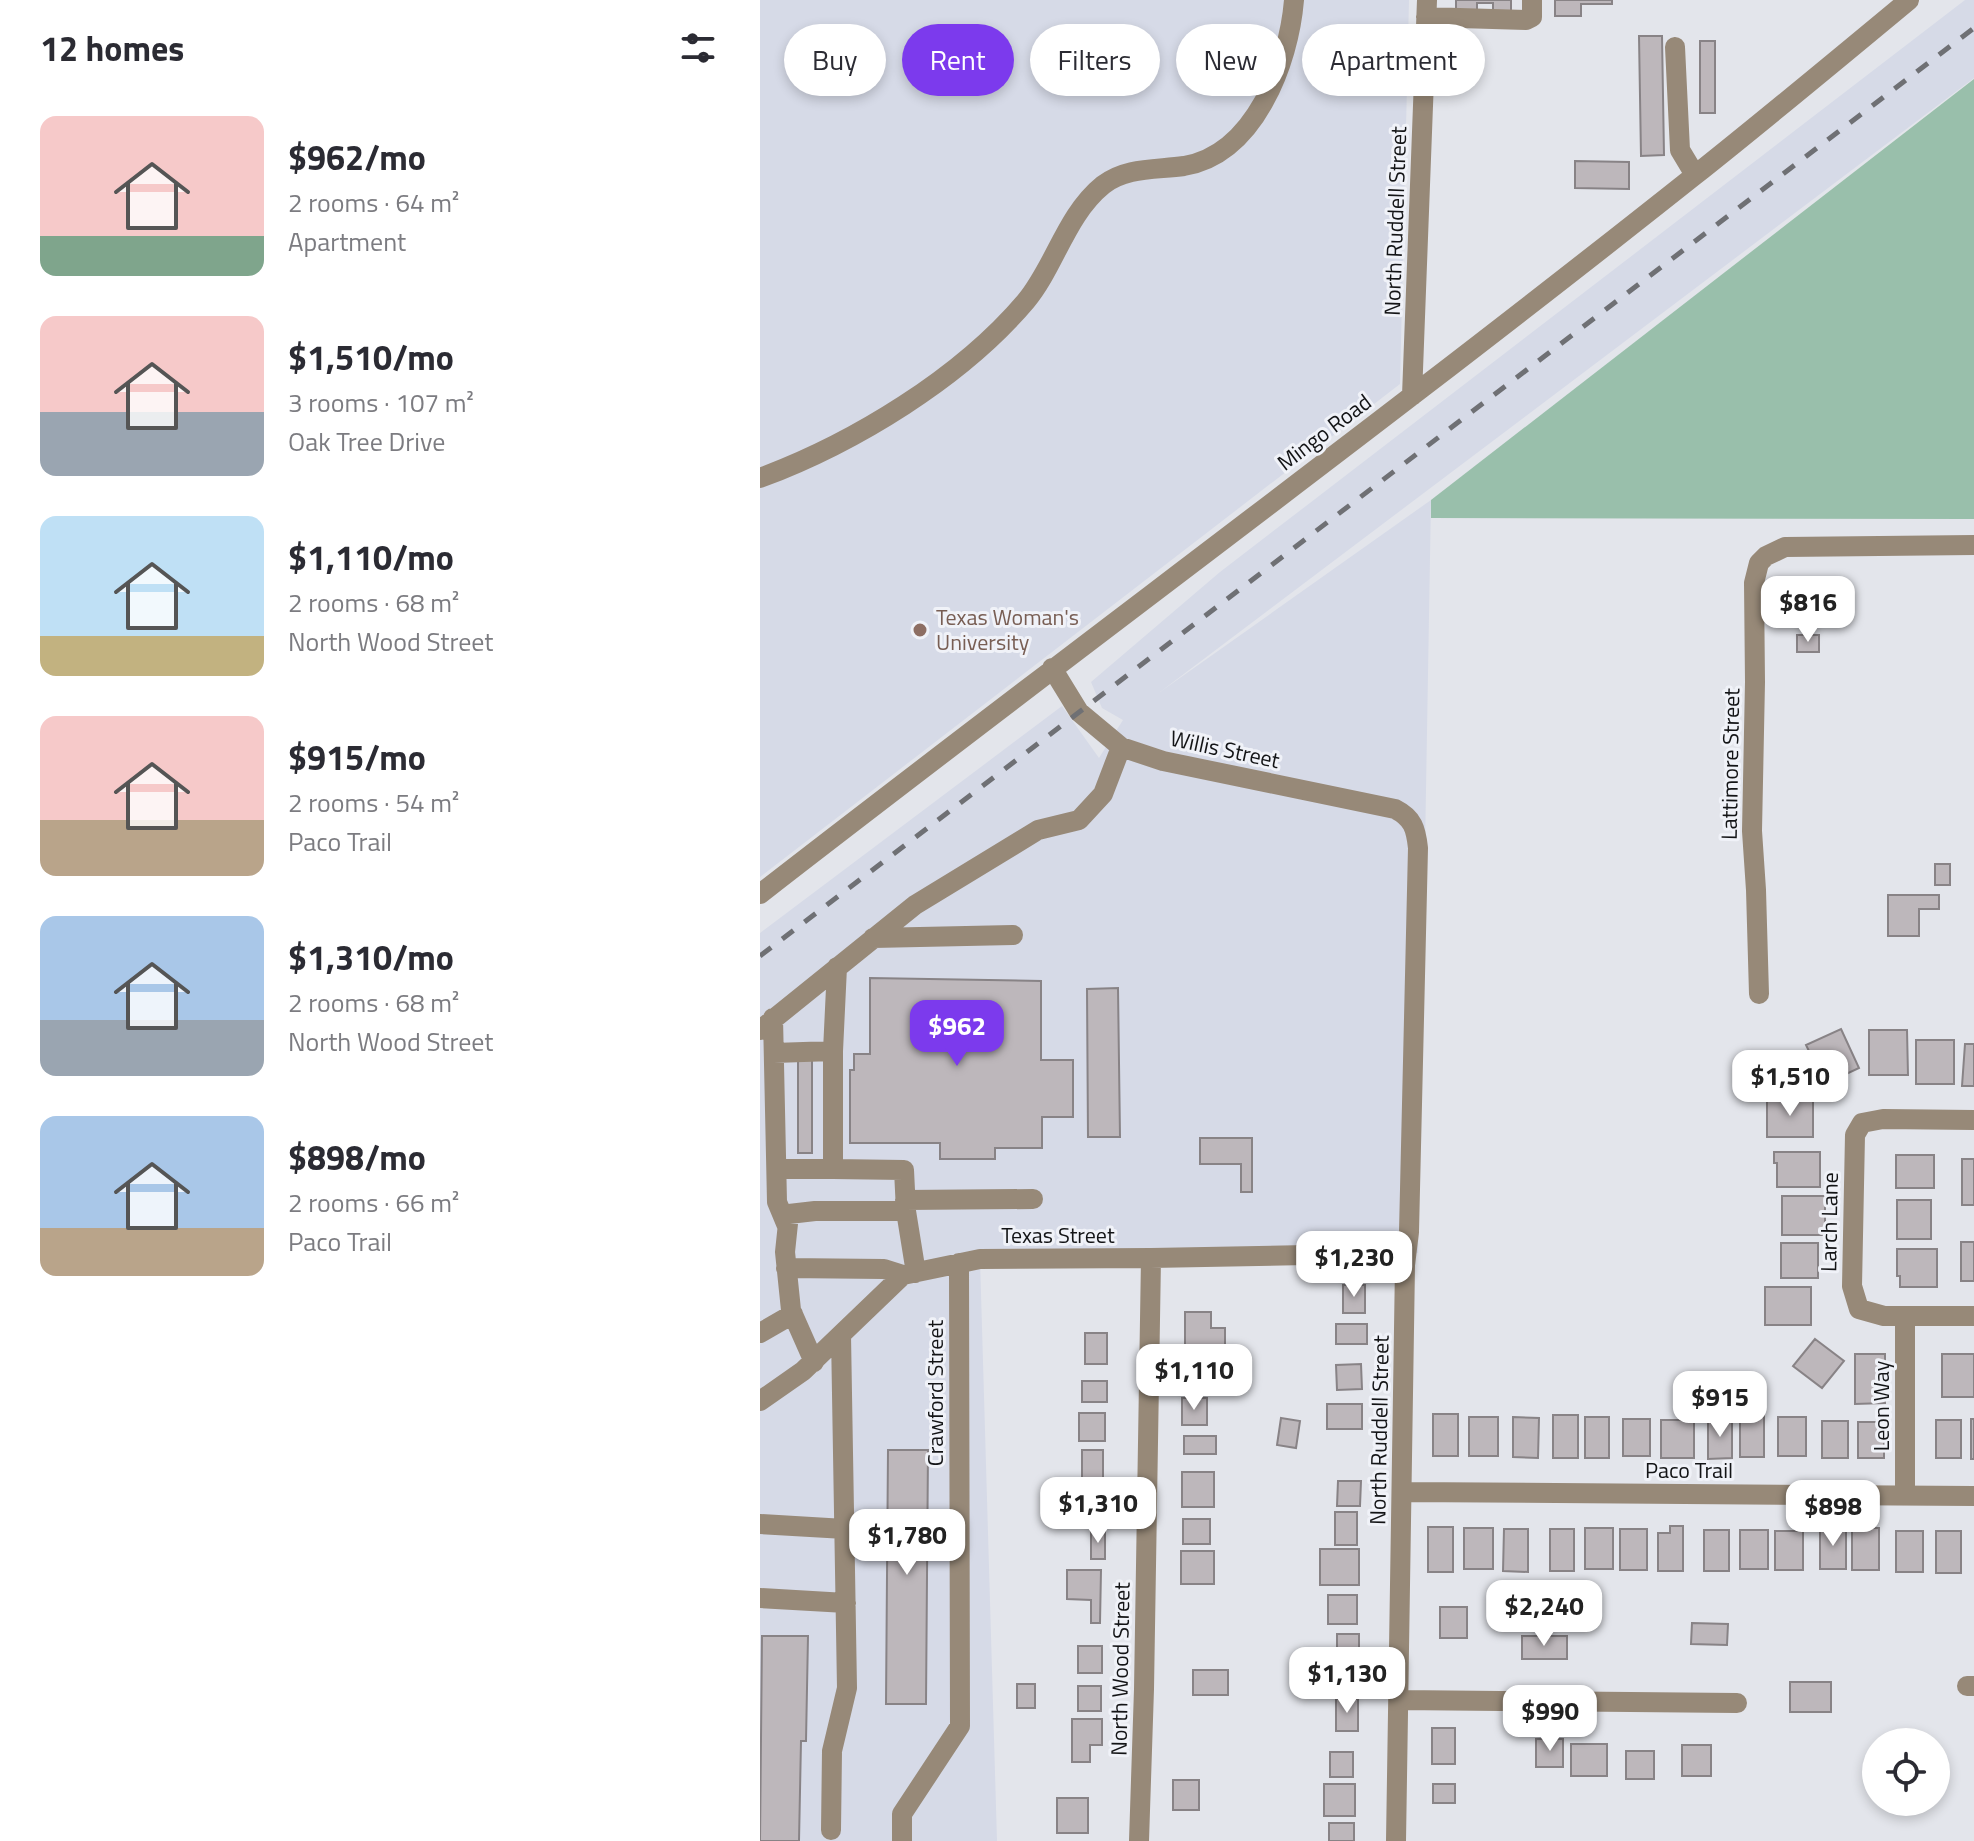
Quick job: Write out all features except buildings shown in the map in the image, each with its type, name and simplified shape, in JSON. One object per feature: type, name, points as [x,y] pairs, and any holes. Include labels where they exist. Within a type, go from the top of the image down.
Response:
[{"type":"street","points":[[760,478],[872,424],[934,383],[997,332],[1028,299],[1070,225],[1105,184],[1119,176],[1146,169],[1199,162],[1228,144],[1256,112],[1274,84],[1292,26],[1294,0]]},
{"type":"street","points":[[1427,8],[1526,20],[1532,17],[1532,0]]},
{"type":"street","name":"Mingo Road","points":[[760,894],[1412,396],[1695,175],[1909,0]]},
{"type":"street","name":"North Ruddell Street","points":[[1412,396],[1427,8]]},
{"type":"street","points":[[1675,47],[1680,150],[1695,175]]},
{"type":"street","name":"Lattimore Street","points":[[1759,994],[1752,831],[1754,583],[1759,563],[1785,547],[1974,545]]},
{"type":"street","name":"Willis Street","points":[[1052,668],[1079,712],[1121,747],[1163,761],[1395,809],[1407,814],[1416,828]]},
{"type":"street","points":[[787,1226],[777,1202],[774,1053],[767,1024],[915,905],[1038,830],[1079,820],[1103,794],[1121,747]]},
{"type":"street","name":"North Ruddell Street","points":[[1396,1841],[1406,1253],[1417,952],[1416,828]]},
{"type":"street","points":[[873,938],[1013,935]]},
{"type":"street","points":[[833,1169],[837,967]]},
{"type":"street","points":[[774,1053],[833,1051]]},
{"type":"street","name":"Larch Lane","points":[[1905,1316],[1884,1316],[1859,1309],[1852,1286],[1855,1135],[1862,1123],[1883,1119],[1974,1120]]},
{"type":"street","points":[[777,1169],[904,1170],[910,1274]]},
{"type":"street","points":[[814,1362],[793,1314],[785,1252],[789,1214],[1033,1199]]},
{"type":"street","name":"Texas Street","points":[[910,1274],[980,1259],[1406,1253]]},
{"type":"street","name":"North Wood Street","points":[[1139,1841],[1151,1258]]},
{"type":"street","name":"Crawford Street","points":[[902,1841],[902,1814],[960,1726],[959,1263]]},
{"type":"street","points":[[786,1268],[884,1269],[910,1274]]},
{"type":"street","points":[[760,1401],[814,1362],[910,1274]]},
{"type":"street","points":[[760,1333],[793,1314]]},
{"type":"street","points":[[1905,1316],[1974,1316]]},
{"type":"street","name":"Leon Way","points":[[1905,1316],[1905,1495]]},
{"type":"street","points":[[831,1830],[832,1751],[847,1688],[841,1335]]},
{"type":"street","name":"Paco Trail","points":[[1403,1492],[1974,1496]]},
{"type":"street","points":[[760,1524],[845,1529]]},
{"type":"street","points":[[760,1598],[846,1603]]},
{"type":"street","points":[[1399,1700],[1737,1703]]},
{"type":"shaded area","name":"Texas Woman's University","points":[[760,0],[1409,0],[1408,24],[1302,24],[1302,96],[1407,96],[1400,384],[760,877]]},
{"type":"shaded area","points":[[1965,0],[1974,0],[1974,78],[1160,692],[1431,500],[1418,1253],[980,1259],[997,1841],[760,1841],[760,933],[1062,706],[1099,758],[1123,720],[1102,708],[1091,682],[1220,572]]},
{"type":"green space","points":[[1974,79],[1974,519],[1431,518],[1431,500]]},
{"type":"railway","points":[[760,956],[1974,28]]},
{"type":"place","name":"Texas Woman's University","points":[[920,630]]}]
